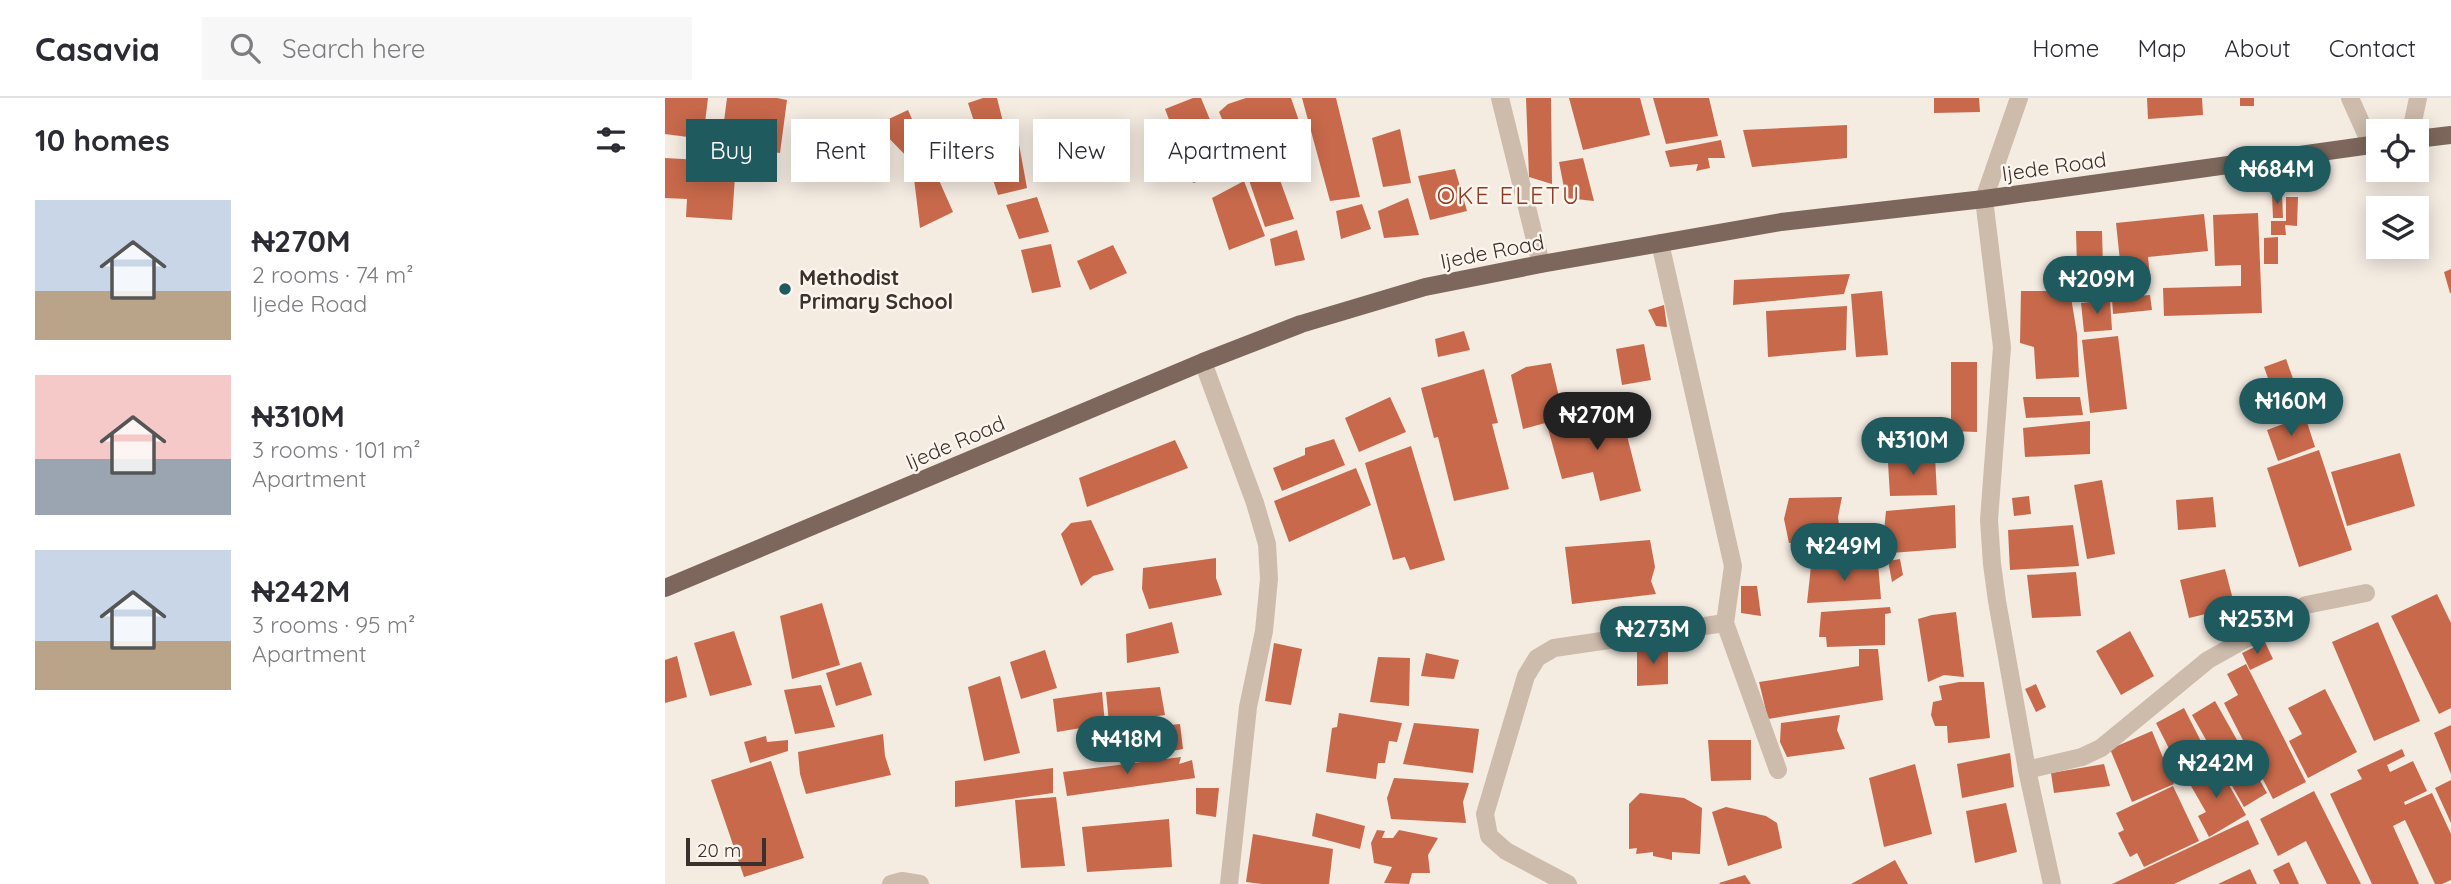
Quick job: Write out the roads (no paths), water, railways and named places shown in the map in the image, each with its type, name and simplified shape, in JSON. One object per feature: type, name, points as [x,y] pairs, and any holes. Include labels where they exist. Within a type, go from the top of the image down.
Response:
[{"type":"main road","points":[[2429,138],[2451,135]]},
{"type":"main road","name":"Ijede Road","points":[[665,588],[1203,362],[1301,324],[1412,291],[1541,264],[1781,222],[1985,199],[2366,146]]},
{"type":"street","points":[[1500,98],[1541,264]]},
{"type":"street","points":[[2019,98],[1985,199],[2002,347],[1989,520],[1991,564],[2027,770],[2052,884]]},
{"type":"street","points":[[2350,98],[2366,128]]},
{"type":"street","points":[[2414,119],[2418,98]]},
{"type":"street","points":[[1660,243],[1733,566],[1725,623],[1778,770]]},
{"type":"street","points":[[1203,362],[1255,503],[1267,544],[1269,579],[1264,631],[1248,707],[1229,884]]},
{"type":"street","points":[[2027,770],[2082,757],[2101,748],[2208,660],[2305,605],[2366,593]]},
{"type":"street","points":[[1568,884],[1506,851],[1489,836],[1486,814],[1526,676],[1537,658],[1554,648],[1725,623]]},
{"type":"street","points":[[891,884],[902,881],[920,884]]},
{"type":"place","name":"Methodist Primary School","points":[[785,289]]},
{"type":"district","name":"OKE ELETU","points":[[1509,195]]}]
